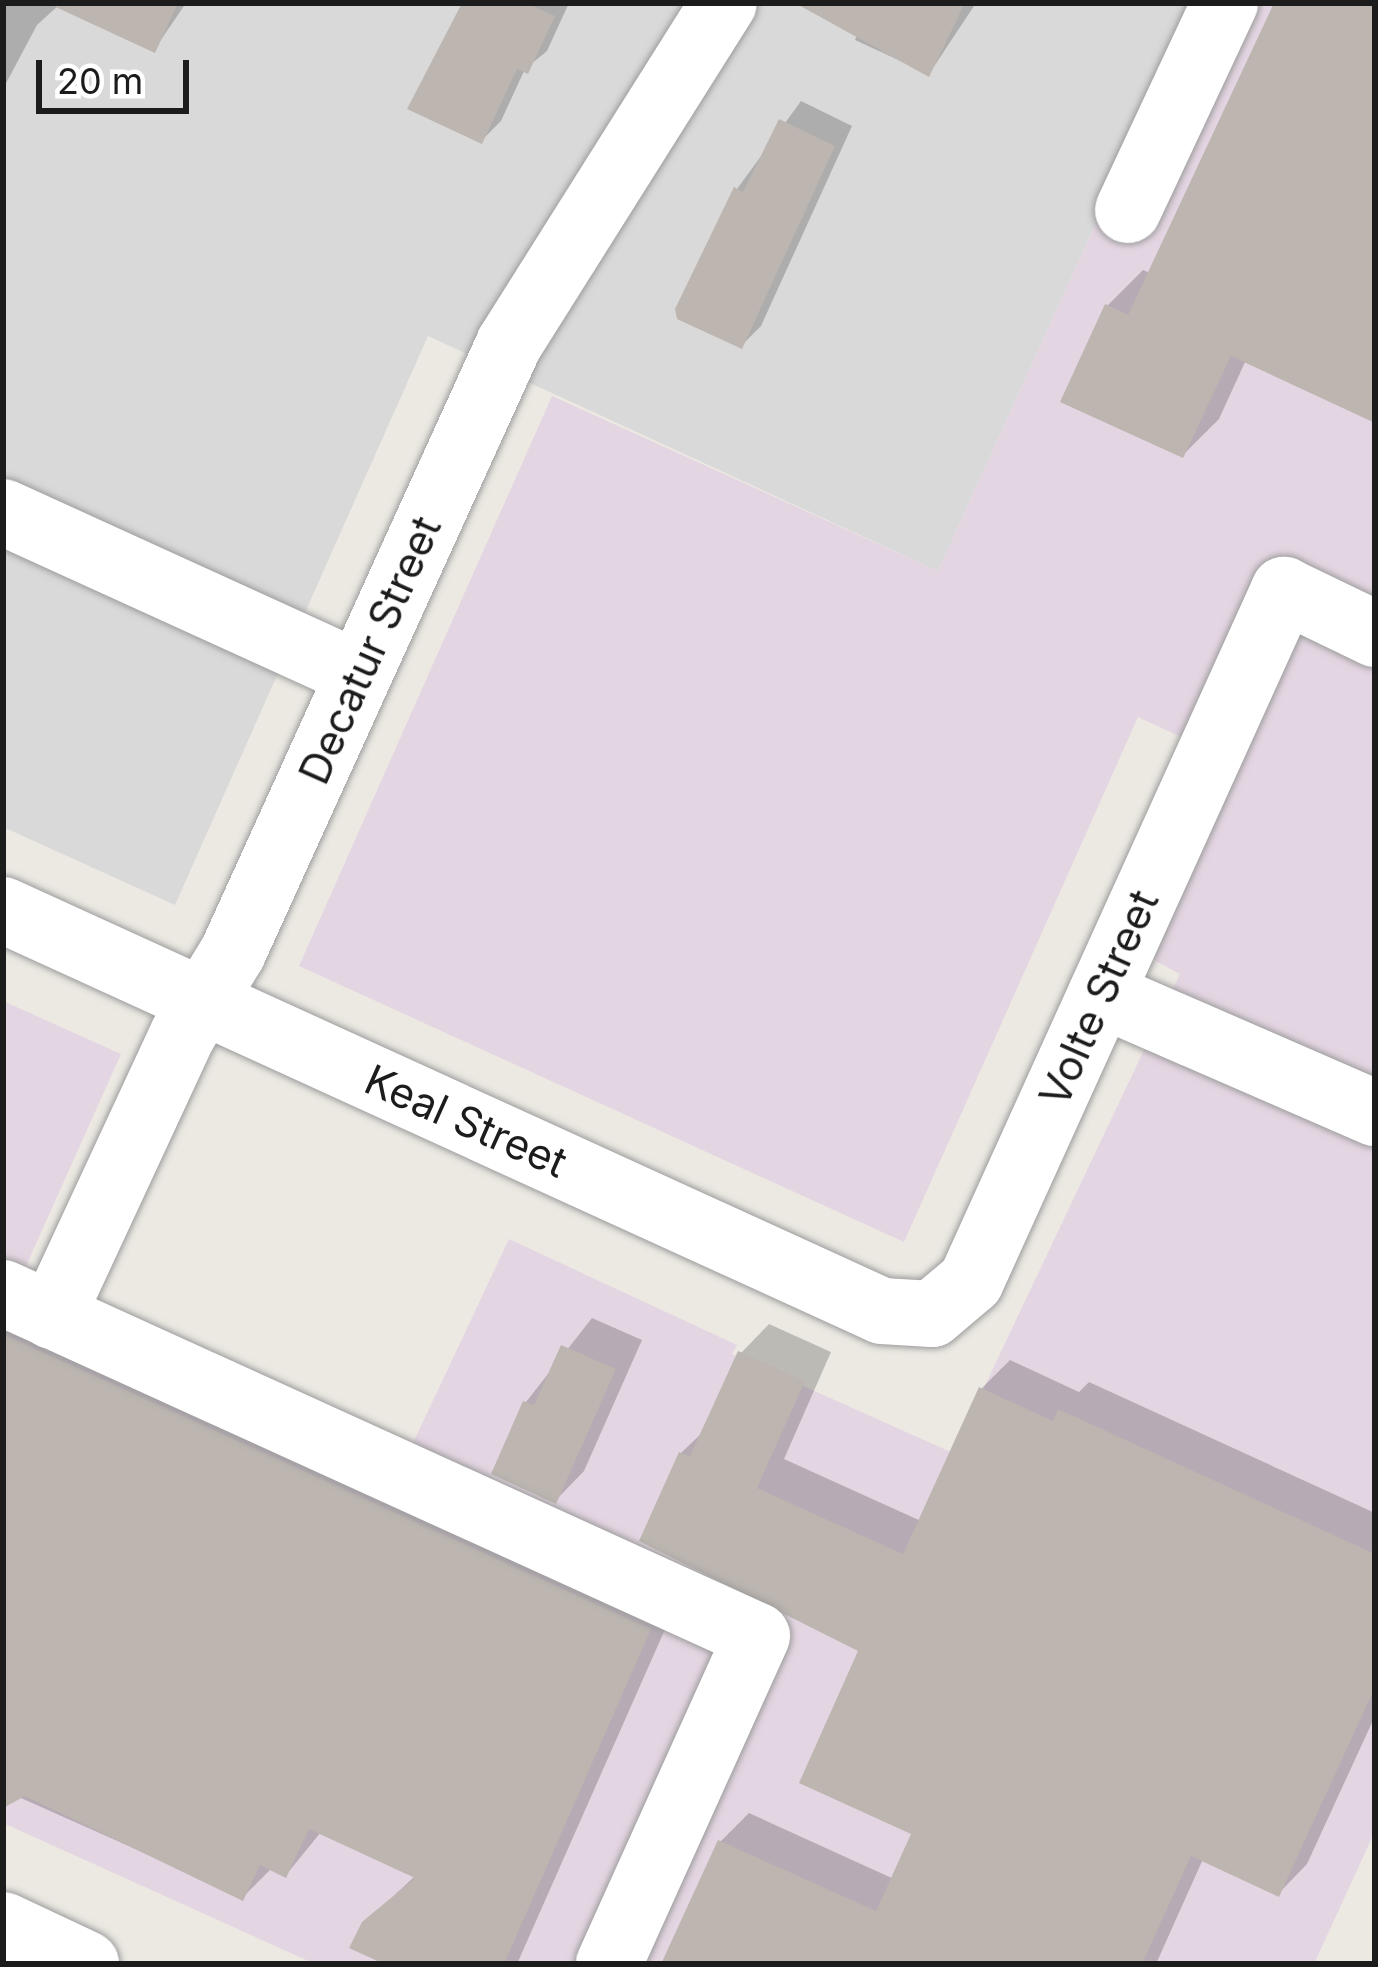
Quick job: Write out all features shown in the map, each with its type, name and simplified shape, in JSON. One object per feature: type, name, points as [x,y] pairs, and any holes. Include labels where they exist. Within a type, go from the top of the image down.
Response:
[{"type":"street","name":"Decatur Street","points":[[28,1305],[205,1002],[509,344],[724,3]]},
{"type":"street","points":[[1128,210],[1225,3]]},
{"type":"street","points":[[3,512],[359,674]]},
{"type":"street","name":"Volte Street","points":[[932,1314],[971,1281],[1285,590],[1375,634]]},
{"type":"street","name":"Keal Street","points":[[3,910],[882,1311],[932,1314]]},
{"type":"street","points":[[1101,994],[1375,1113]]},
{"type":"street","points":[[28,1305],[757,1636],[609,1964]]},
{"type":"street","points":[[3,1925],[86,1964]]},
{"type":"shaded area","points":[[3,3],[1196,3],[938,571],[428,336],[175,905],[3,827]]},
{"type":"shaded area","points":[[1196,3],[1375,3],[1375,1831],[1314,1964],[627,1964],[778,1630],[405,1460],[509,1239],[737,1345],[732,1354],[953,1453],[1180,974],[1150,958],[1241,765],[1138,717],[904,1242],[299,966],[552,396],[938,571]]},
{"type":"shaded area","points":[[3,1001],[121,1054],[14,1293],[3,1288]]},
{"type":"shaded area","points":[[3,1315],[732,1646],[589,1964],[315,1964],[3,1823]]},
{"type":"building","points":[[47,3],[178,3],[155,53]]},
{"type":"building","points":[[462,3],[526,3],[555,16],[528,74],[517,69],[482,144],[407,109]]},
{"type":"building","points":[[795,3],[965,3],[929,77]]},
{"type":"building","points":[[1274,3],[1375,3],[1375,423],[1231,356],[1183,458],[1060,402],[1105,304],[1128,315]]},
{"type":"building","points":[[779,119],[835,146],[742,349],[677,319],[675,309],[734,187],[743,192]]},
{"type":"building","points":[[3,1334],[651,1629],[504,1964],[384,1964],[349,1948],[362,1922],[415,1878],[309,1829],[286,1878],[260,1865],[243,1901],[25,1796],[3,1808]]},
{"type":"building","points":[[561,1345],[616,1369],[556,1504],[491,1474],[523,1401],[534,1405]]},
{"type":"building","points":[[738,1351],[805,1381],[757,1488],[903,1554],[979,1387],[1053,1421],[1058,1409],[1375,1554],[1375,1687],[1279,1897],[1191,1856],[1142,1964],[661,1964],[718,1840],[876,1911],[911,1834],[799,1783],[858,1651],[639,1541],[679,1452],[690,1456]]}]
